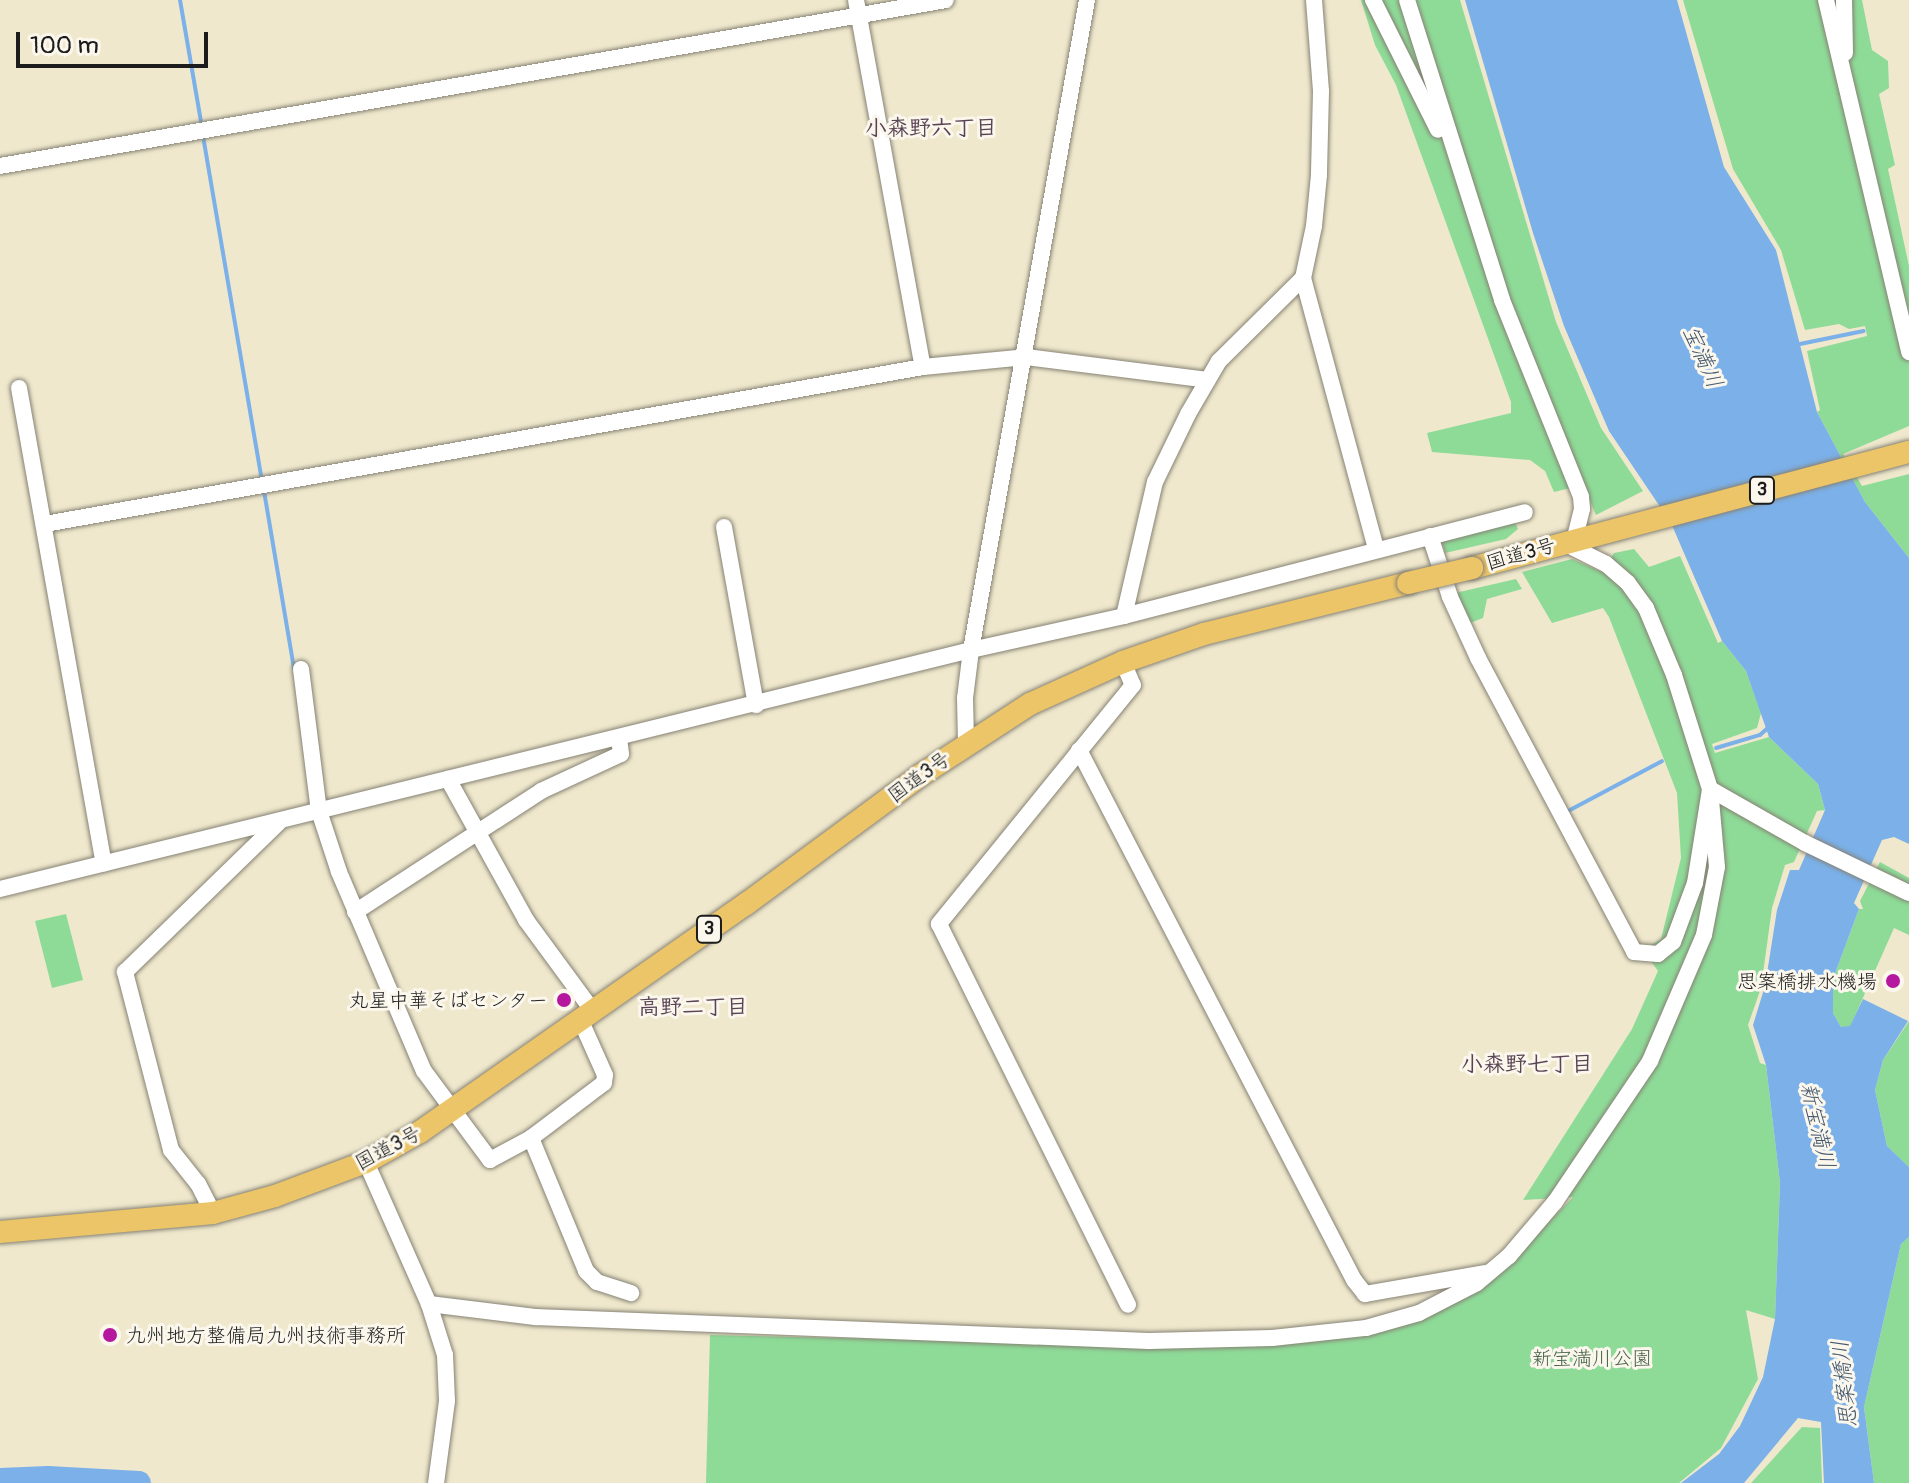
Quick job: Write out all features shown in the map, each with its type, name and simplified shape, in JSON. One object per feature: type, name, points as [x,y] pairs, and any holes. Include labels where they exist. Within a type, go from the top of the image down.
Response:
[{"type":"highway","name":"国道3号","points":[[0,1232],[213,1213],[275,1196],[366,1162],[453,1109],[966,743],[1030,704],[1123,662],[1204,634],[1472,568],[1568,540],[1909,452]]},
{"type":"street","points":[[0,166],[858,7],[946,0]]},
{"type":"street","points":[[966,743],[965,698],[971,650],[1026,357],[1087,0]]},
{"type":"street","points":[[1314,0],[1321,91],[1319,175],[1314,226],[1303,278],[1376,548]]},
{"type":"street","points":[[1373,0],[1437,129],[1451,143]]},
{"type":"street","points":[[429,1304],[535,1317],[809,1329],[1149,1341],[1272,1338],[1366,1328],[1419,1313],[1451,1299],[1491,1272],[1555,1202],[1650,1061],[1704,935],[1717,867],[1710,789],[1674,675],[1646,608],[1628,583],[1606,564],[1568,540],[1582,509],[1581,497],[1502,300],[1407,0]]},
{"type":"street","points":[[1826,0],[1909,352]]},
{"type":"street","points":[[1842,67],[1846,51],[1844,0]]},
{"type":"street","points":[[858,7],[923,367]]},
{"type":"street","points":[[1124,616],[1155,482],[1208,380],[1219,361],[1303,278]]},
{"type":"street","points":[[45,524],[923,367],[1026,357],[1208,380]]},
{"type":"street","points":[[19,388],[104,863]]},
{"type":"street","points":[[0,889],[971,650],[1124,616],[1376,548],[1525,512]]},
{"type":"street","points":[[724,527],[756,705]]},
{"type":"street","points":[[1430,536],[1450,597],[1478,658],[1634,952],[1658,954],[1673,942],[1695,883],[1710,789]]},
{"type":"street","points":[[1123,662],[1133,685],[939,924],[1128,1305]]},
{"type":"street","points":[[301,669],[319,811],[355,912],[424,1071],[490,1160],[531,1138],[604,1083],[605,1075],[586,1015],[526,920],[448,779]]},
{"type":"street","points":[[355,912],[541,791],[621,754],[619,737]]},
{"type":"street","points":[[1079,750],[1332,1243],[1365,1294],[1491,1272]]},
{"type":"street","points":[[1710,789],[1805,843],[1909,893]]},
{"type":"street","points":[[213,1213],[198,1184],[171,1150],[125,972],[280,821]]},
{"type":"street","points":[[531,1138],[586,1271],[597,1282],[631,1293]]},
{"type":"street","points":[[366,1162],[429,1304],[441,1340],[448,1382],[436,1483]]},
{"type":"green space","points":[[1361,0],[1460,0],[1556,322],[1601,428],[1643,491],[1596,515],[1583,485],[1554,492],[1545,471],[1530,460],[1432,452],[1427,433],[1511,413],[1511,402],[1396,85],[1375,45]]},
{"type":"green space","points":[[1683,0],[1862,0],[1872,50],[1888,61],[1889,88],[1879,94],[1895,165],[1888,169],[1909,266],[1909,426],[1843,454],[1862,486],[1909,474],[1909,558],[1865,502],[1817,412],[1820,410],[1807,351],[1867,336],[1865,326],[1849,329],[1839,324],[1805,330],[1781,250],[1733,169]]},
{"type":"green space","points":[[1514,520],[1518,529],[1506,539],[1445,553],[1441,537]]},
{"type":"green space","name":"新宝満川公園","points":[[1634,549],[1649,567],[1680,556],[1718,643],[1722,641],[1746,671],[1761,713],[1757,728],[1712,744],[1715,753],[1769,737],[1818,784],[1825,810],[1817,811],[1794,862],[1785,865],[1772,908],[1761,988],[1748,1025],[1760,1063],[1766,1065],[1780,1183],[1775,1319],[1746,1310],[1758,1379],[1721,1448],[1679,1483],[706,1483],[710,1335],[1166,1345],[1409,1322],[1466,1298],[1527,1245],[1573,1197],[1523,1200],[1632,1029],[1658,971],[1643,950],[1661,939],[1681,858],[1677,793],[1609,617],[1603,608],[1552,623],[1522,572],[1572,559],[1602,572],[1614,553]]},
{"type":"green space","points":[[1516,579],[1522,589],[1487,599],[1483,618],[1470,623],[1455,593]]},
{"type":"green space","points":[[1880,862],[1909,878],[1909,935],[1894,928],[1850,1027],[1841,1027],[1833,1013],[1833,979],[1859,909],[1863,909],[1860,901]]},
{"type":"green space","points":[[66,914],[83,980],[52,988],[35,921]]},
{"type":"green space","points":[[1909,1021],[1909,1167],[1887,1146],[1875,1090],[1883,1060]]},
{"type":"green space","points":[[1909,1237],[1909,1483],[1874,1483],[1864,1407],[1901,1244]]},
{"type":"green space","points":[[1802,1427],[1820,1428],[1822,1483],[1751,1483]]},
{"type":"water","points":[[1465,0],[1677,0],[1724,167],[1776,250],[1817,412],[1865,502],[1909,558],[1909,844],[1894,837],[1882,840],[1854,903],[1859,909],[1833,979],[1833,1013],[1841,1027],[1850,1026],[1863,999],[1908,1021],[1883,1060],[1875,1090],[1887,1146],[1909,1167],[1909,1237],[1901,1244],[1864,1407],[1874,1483],[1824,1483],[1821,1422],[1798,1418],[1744,1483],[1681,1483],[1719,1454],[1740,1426],[1763,1377],[1775,1319],[1780,1183],[1766,1065],[1753,1025],[1765,986],[1777,910],[1790,870],[1799,870],[1825,810],[1818,784],[1769,737],[1746,671],[1722,641],[1671,523],[1609,431],[1564,326],[1533,233]]},
{"type":"waterway","points":[[180,0],[202,127]]},
{"type":"waterway","points":[[203,136],[262,482]]},
{"type":"waterway","points":[[1795,345],[1864,331]]},
{"type":"waterway","points":[[264,491],[294,668]]},
{"type":"waterway","points":[[1716,748],[1760,735],[1769,727]]},
{"type":"waterway","points":[[1570,810],[1662,761]]},
{"type":"waterway","name":"新宝満川","points":[[0,1480],[48,1478],[139,1483]]},
{"type":"place","name":"思案橋排水機場","points":[[1893,981]]},
{"type":"place","name":"丸星中華そばセンター","points":[[564,1000]]},
{"type":"place","name":"九州地方整備局九州技術事務所","points":[[110,1335]]},
{"type":"district","name":"小森野六丁目","points":[[931,129]]},
{"type":"district","name":"高野二丁目","points":[[693,1008]]},
{"type":"district","name":"小森野七丁目","points":[[1527,1065]]},
{"type":"water label","name":"宝満川","points":[[1702,357]]},
{"type":"water label","name":"思案橋川","points":[[1845,1384]]}]
